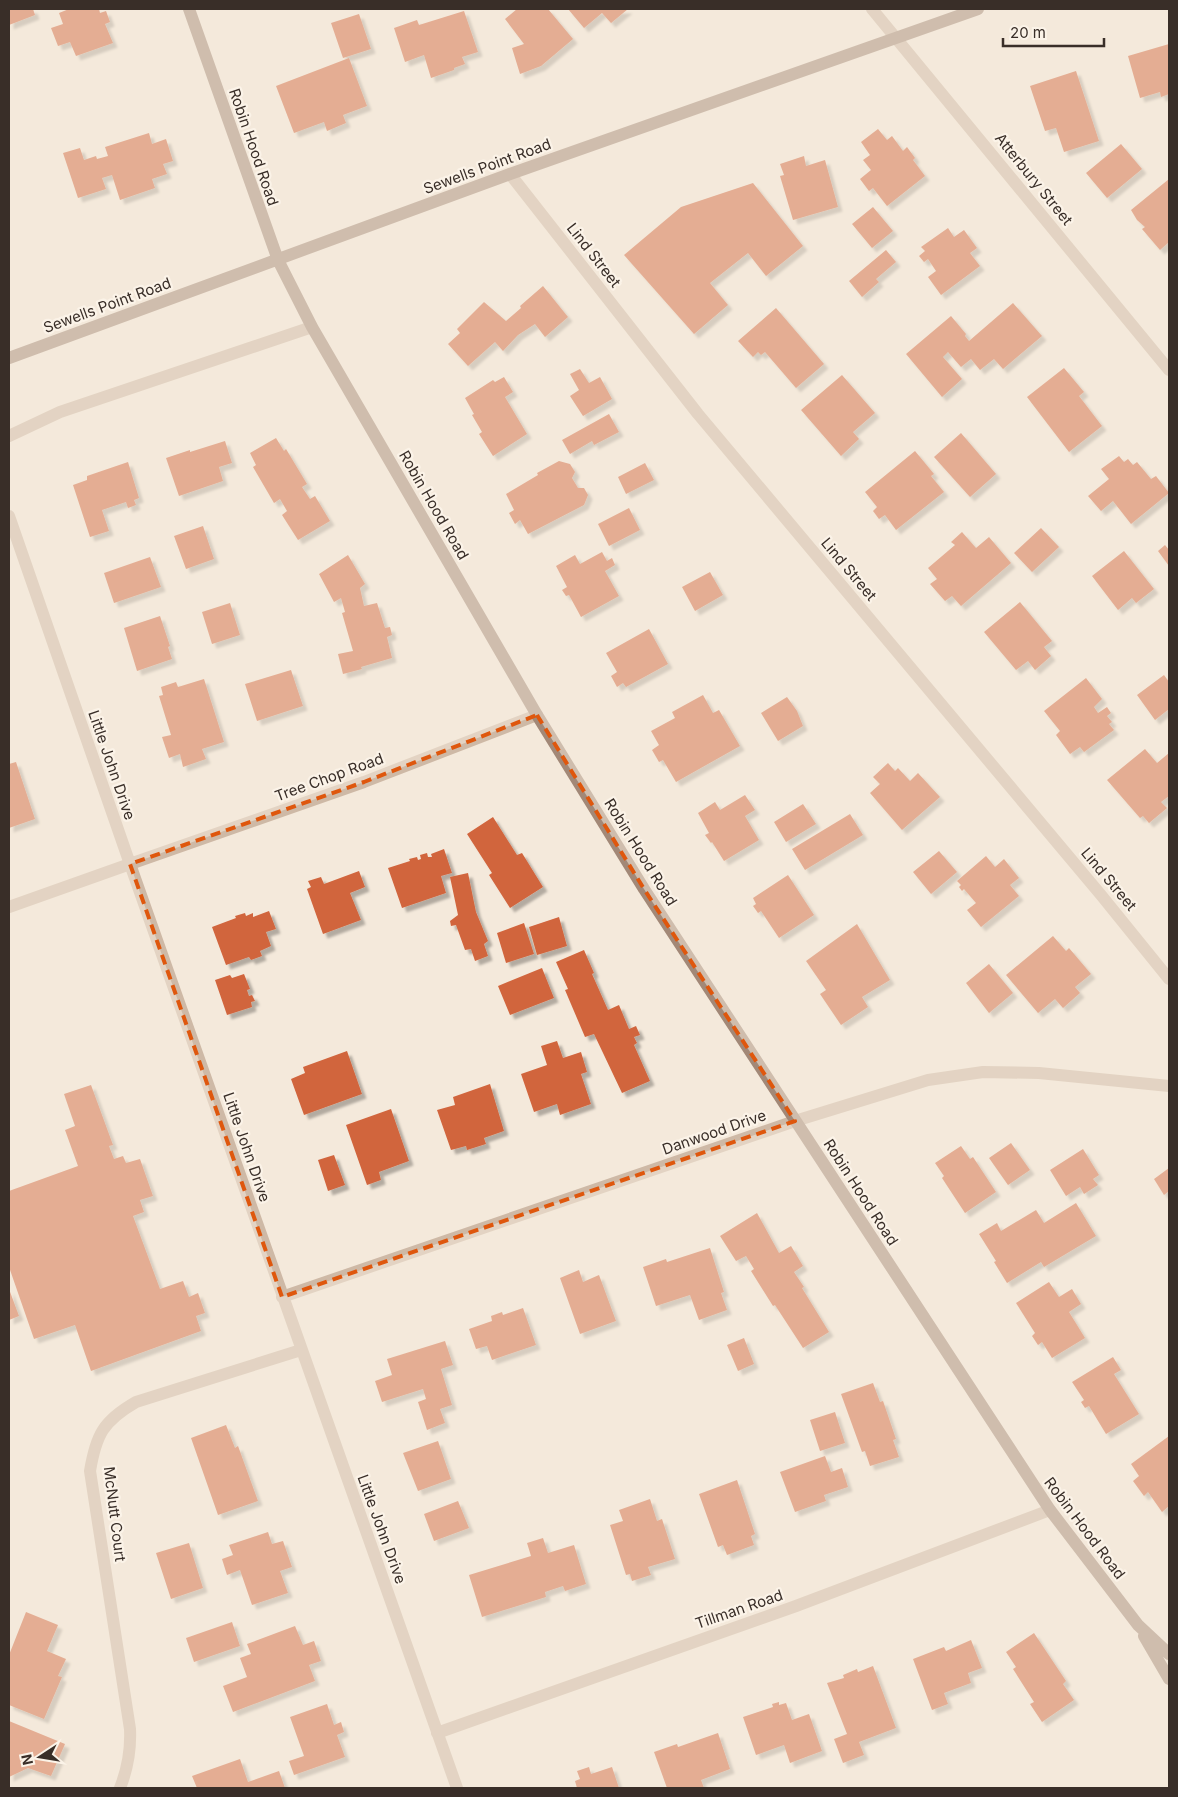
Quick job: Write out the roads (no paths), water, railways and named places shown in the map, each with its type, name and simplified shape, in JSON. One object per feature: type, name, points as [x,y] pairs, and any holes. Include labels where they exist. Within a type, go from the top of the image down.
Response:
[{"type":"street","name":"Robin Hood Road","points":[[189,9],[278,260],[312,327],[537,715],[644,889],[1050,1510],[1138,1625],[1169,1654]]},
{"type":"street","name":"Atterbury Street","points":[[872,9],[1169,370]]},
{"type":"street","name":"Sewells Point Road","points":[[9,358],[510,174],[978,9]]},
{"type":"street","name":"Lind Street","points":[[510,174],[698,414],[1101,895],[1169,979]]},
{"type":"street","points":[[9,436],[60,412],[312,327]]},
{"type":"street","name":"Little John Drive","points":[[9,516],[282,1297],[457,1788]]},
{"type":"street","name":"Tree Chop Road","points":[[9,908],[364,782],[537,715]]},
{"type":"street","name":"Danwood Drive","points":[[282,1297],[795,1120],[928,1080],[983,1072],[1039,1073],[1169,1086]]},
{"type":"street","name":"McNutt Court","points":[[120,1788],[127,1772],[131,1747],[130,1728],[90,1471],[94,1447],[102,1430],[119,1411],[136,1402],[301,1350]]},
{"type":"street","name":"Tillman Road","points":[[437,1733],[796,1606],[1050,1510]]},
{"type":"street","points":[[1138,1625],[1169,1680]]}]
